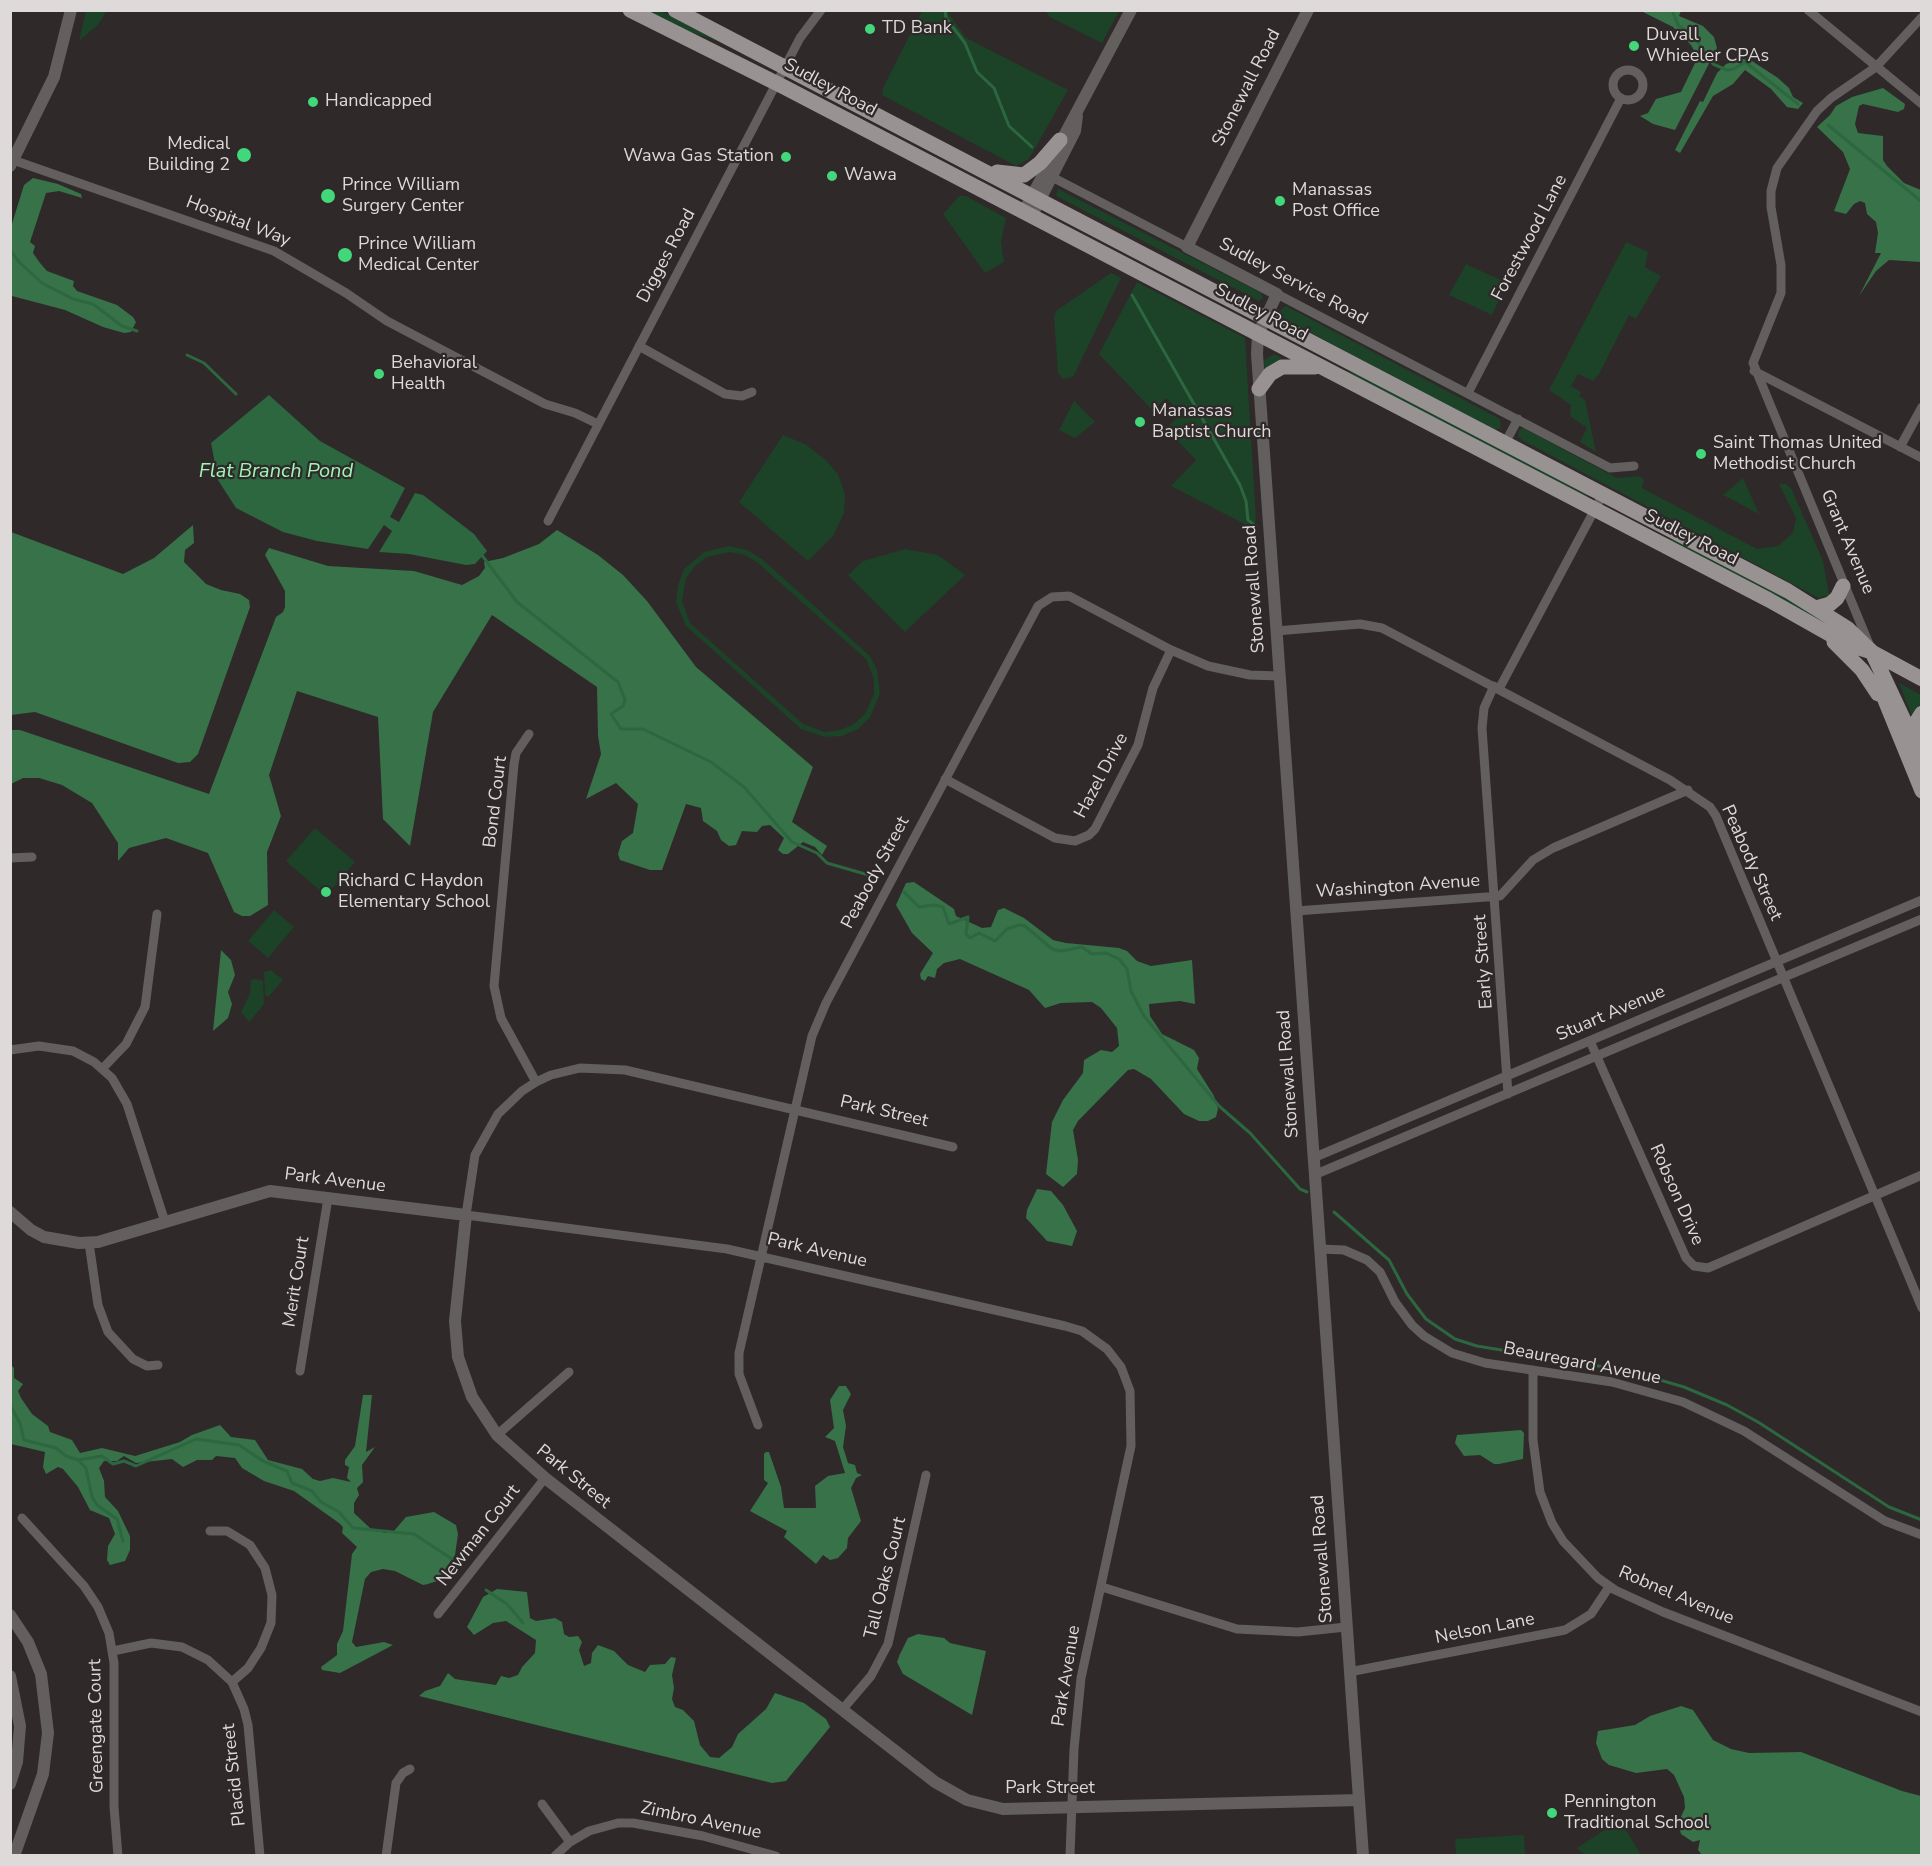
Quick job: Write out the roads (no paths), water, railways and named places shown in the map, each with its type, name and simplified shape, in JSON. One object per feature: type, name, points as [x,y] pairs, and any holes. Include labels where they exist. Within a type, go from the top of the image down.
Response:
[{"type":"main road","name":"Sudley Road","points":[[630,10],[1028,213],[1847,644],[1872,652],[1922,679]]},
{"type":"main road","name":"Sudley Road","points":[[675,10],[1788,591],[1857,635],[1872,652]]},
{"type":"main road","points":[[978,167],[1007,175],[1024,175],[1040,163],[1060,140]]},
{"type":"main road","points":[[1259,389],[1270,374],[1282,367],[1310,366],[1327,370]]},
{"type":"main road","points":[[1816,608],[1830,604],[1837,598],[1843,586]]},
{"type":"main road","points":[[1824,631],[1862,670],[1888,711]]},
{"type":"main road","name":"Grant Avenue","points":[[1872,652],[1877,680],[1888,711],[1922,791]]},
{"type":"main road","name":"Grant Avenue","points":[[1872,652],[1922,759]]},
{"type":"main road","points":[[1922,713],[1917,722],[1922,743]]},
{"type":"street","points":[[12,163],[54,77],[71,10]]},
{"type":"street","name":"Digges Road","points":[[548,520],[800,38],[821,10]]},
{"type":"street","points":[[1036,197],[1052,177],[1075,131],[1077,116],[1131,10]]},
{"type":"street","name":"Stonewall Road","points":[[1187,247],[1308,10]]},
{"type":"street","points":[[1808,10],[1922,104]]},
{"type":"street","points":[[1922,17],[1876,67],[1831,98],[1817,111],[1777,168],[1771,191],[1771,207],[1781,266],[1781,293],[1772,321],[1755,354],[1754,370],[1922,458]]},
{"type":"street","name":"Forestwood Lane","points":[[1468,393],[1621,98]]},
{"type":"street","points":[[1028,213],[1067,125],[1077,116]]},
{"type":"street","name":"Hospital Way","points":[[12,163],[274,251],[346,292],[387,321],[545,404],[575,413],[598,424]]},
{"type":"street","name":"Sudley Service Road","points":[[1052,177],[1610,468],[1634,466]]},
{"type":"street","name":"Stonewall Road","points":[[1277,294],[1264,317],[1258,334],[1257,354],[1363,1856]]},
{"type":"street","points":[[639,346],[725,394],[742,396],[752,393]]},
{"type":"street","name":"Grant Avenue","points":[[1754,370],[1872,652]]},
{"type":"street","points":[[1900,447],[1922,407]]},
{"type":"street","points":[[1505,443],[1518,419]]},
{"type":"street","name":"Early Street","points":[[1508,1094],[1496,897],[1482,728],[1484,708],[1603,494]]},
{"type":"street","name":"Peabody Street","points":[[758,1425],[743,1390],[738,1364],[794,1110],[817,1021],[1038,606],[1044,600],[1061,595],[1076,598],[1171,650],[1229,672],[1279,676]]},
{"type":"street","name":"Peabody Street","points":[[1276,631],[1371,625],[1382,628],[1688,790],[1702,800],[1716,816],[1873,1196],[1922,1308]]},
{"type":"street","name":"Hazel Drive","points":[[945,779],[1055,838],[1074,841],[1089,835],[1095,829],[1138,746],[1152,688],[1171,650]]},
{"type":"street","name":"Bond Court","points":[[529,734],[516,753],[514,764],[494,986],[501,1018],[536,1082]]},
{"type":"street","name":"Washington Avenue","points":[[1296,911],[1496,897],[1503,894],[1533,860],[1553,848],[1688,790]]},
{"type":"street","points":[[10,858],[32,856]]},
{"type":"street","name":"Stuart Avenue","points":[[1313,1158],[1922,900]]},
{"type":"street","points":[[102,1068],[126,1044],[145,1007],[157,914]]},
{"type":"street","name":"Stuart Avenue","points":[[1314,1175],[1922,920]]},
{"type":"street","name":"Robson Drive","points":[[1590,1041],[1686,1258],[1694,1266],[1708,1268],[1922,1175]]},
{"type":"street","points":[[10,1050],[39,1046],[58,1047],[84,1055],[102,1068],[116,1084],[127,1104],[165,1222]]},
{"type":"street","name":"Park Street","points":[[953,1147],[610,1068],[580,1068],[551,1075],[536,1082],[504,1107],[482,1140],[471,1173],[455,1321],[458,1357],[472,1397],[497,1435],[546,1478],[935,1782],[967,1800],[1003,1809],[1359,1800]]},
{"type":"street","name":"Park Avenue","points":[[10,1212],[26,1226],[44,1237],[67,1242],[89,1243],[263,1192],[285,1191],[598,1230],[761,1256],[1082,1331],[1107,1348],[1121,1367],[1130,1391],[1131,1439],[1128,1466],[1081,1677],[1074,1749],[1070,1856]]},
{"type":"street","name":"Merit Court","points":[[300,1371],[328,1197]]},
{"type":"street","points":[[89,1243],[98,1305],[108,1332],[133,1359],[147,1366],[158,1365]]},
{"type":"street","name":"Beauregard Avenue","points":[[1320,1249],[1350,1252],[1375,1267],[1404,1315],[1424,1336],[1440,1347],[1468,1359],[1636,1388],[1713,1415],[1776,1450],[1886,1521],[1922,1535]]},
{"type":"street","name":"Robnel Avenue","points":[[1533,1370],[1534,1449],[1540,1492],[1547,1512],[1574,1554],[1609,1587],[1702,1628],[1922,1712]]},
{"type":"street","points":[[497,1435],[569,1372]]},
{"type":"street","name":"Tall Oaks Court","points":[[842,1710],[871,1676],[888,1644],[926,1475]]},
{"type":"street","name":"Newman Court","points":[[438,1614],[546,1478]]},
{"type":"street","name":"Greengate Court","points":[[22,1518],[89,1593],[102,1615],[113,1651],[114,1807],[118,1856]]},
{"type":"street","points":[[210,1531],[227,1531],[250,1545],[265,1568],[272,1595],[271,1623],[261,1648],[248,1668],[232,1682]]},
{"type":"street","points":[[1102,1587],[1237,1629],[1298,1632],[1346,1627]]},
{"type":"street","name":"Nelson Lane","points":[[1349,1672],[1565,1630],[1591,1614],[1609,1587]]},
{"type":"street","points":[[10,1615],[28,1642],[41,1674],[48,1733],[43,1774],[14,1856]]},
{"type":"street","name":"Placid Street","points":[[113,1651],[151,1643],[182,1647],[208,1660],[232,1682],[248,1725],[260,1856]]},
{"type":"street","points":[[10,1676],[21,1726],[17,1762],[10,1784]]},
{"type":"street","points":[[386,1856],[396,1783],[403,1773],[411,1769]]},
{"type":"street","points":[[542,1804],[570,1842]]},
{"type":"street","name":"Zimbro Avenue","points":[[555,1856],[570,1842],[603,1826],[633,1823],[704,1836],[776,1856]]},
{"type":"water","name":"Flat Branch Pond","points":[[269,395],[320,441],[405,488],[390,517],[399,522],[415,493],[423,495],[474,534],[487,551],[475,564],[466,565],[409,554],[379,552],[392,531],[384,525],[368,549],[317,541],[283,532],[236,508],[218,480],[211,443]]},
{"type":"waterway","points":[[945,10],[946,18],[965,43],[977,72],[994,88],[1009,126],[1032,147]]},
{"type":"waterway","points":[[1672,10],[1678,25],[1697,41],[1713,64],[1727,70],[1734,69],[1745,62],[1798,104]]},
{"type":"waterway","points":[[1828,125],[1922,202]]},
{"type":"waterway","points":[[10,250],[19,262],[42,283],[73,299],[93,304],[122,326],[137,331]]},
{"type":"waterway","points":[[1132,295],[1240,485],[1246,501],[1248,520],[1256,526]]},
{"type":"waterway","points":[[187,355],[204,363],[236,394]]},
{"type":"waterway","points":[[481,554],[517,602],[618,682],[625,700],[623,706],[611,714],[621,729],[643,729],[711,762],[744,787],[792,842],[817,853],[827,863],[872,876]]},
{"type":"waterway","points":[[904,892],[919,907],[934,905],[943,907],[949,924],[968,917],[966,934],[970,938],[979,933],[995,941],[1007,929],[1019,925],[1025,926],[1052,949],[1061,951],[1082,947],[1092,954],[1106,953],[1119,959],[1127,969],[1131,991],[1144,1016],[1219,1106],[1250,1133],[1300,1189],[1307,1192]]},
{"type":"waterway","points":[[1334,1212],[1389,1260],[1407,1294],[1426,1319],[1455,1339],[1477,1346],[1629,1371],[1684,1387],[1727,1405],[1758,1422],[1889,1507],[1922,1520]]},
{"type":"waterway","points":[[10,1396],[11,1407],[20,1423],[24,1440],[56,1448],[66,1456],[78,1460],[102,1456],[113,1464],[124,1461],[136,1466],[196,1439],[239,1445],[263,1461],[287,1471],[292,1483],[312,1491],[321,1502],[339,1512],[353,1528],[414,1534],[452,1559]]},
{"type":"waterway","points":[[78,1460],[86,1468],[92,1497],[97,1505],[117,1519],[123,1541]]},
{"type":"waterway","points":[[486,1590],[507,1604],[523,1623]]},
{"type":"place","name":"TD Bank","points":[[870,29]]},
{"type":"place","name":"Duvall Whieeler CPAs","points":[[1634,46]]},
{"type":"place","name":"Handicapped","points":[[313,102]]},
{"type":"place","name":"Medical Building 2","points":[[244,155]]},
{"type":"place","name":"Wawa Gas Station","points":[[786,157]]},
{"type":"place","name":"Wawa","points":[[832,176]]},
{"type":"place","name":"Prince William Surgery Center","points":[[328,196]]},
{"type":"place","name":"Manassas Post Office","points":[[1280,201]]},
{"type":"place","name":"Prince William Medical Center","points":[[345,255]]},
{"type":"place","name":"Behavioral Health","points":[[379,374]]},
{"type":"place","name":"Manassas Baptist Church","points":[[1140,422]]},
{"type":"place","name":"Saint Thomas United Methodist Church","points":[[1701,454]]},
{"type":"place","name":"Richard C Haydon Elementary School","points":[[326,892]]},
{"type":"place","name":"Pennington Traditional School","points":[[1552,1813]]}]
